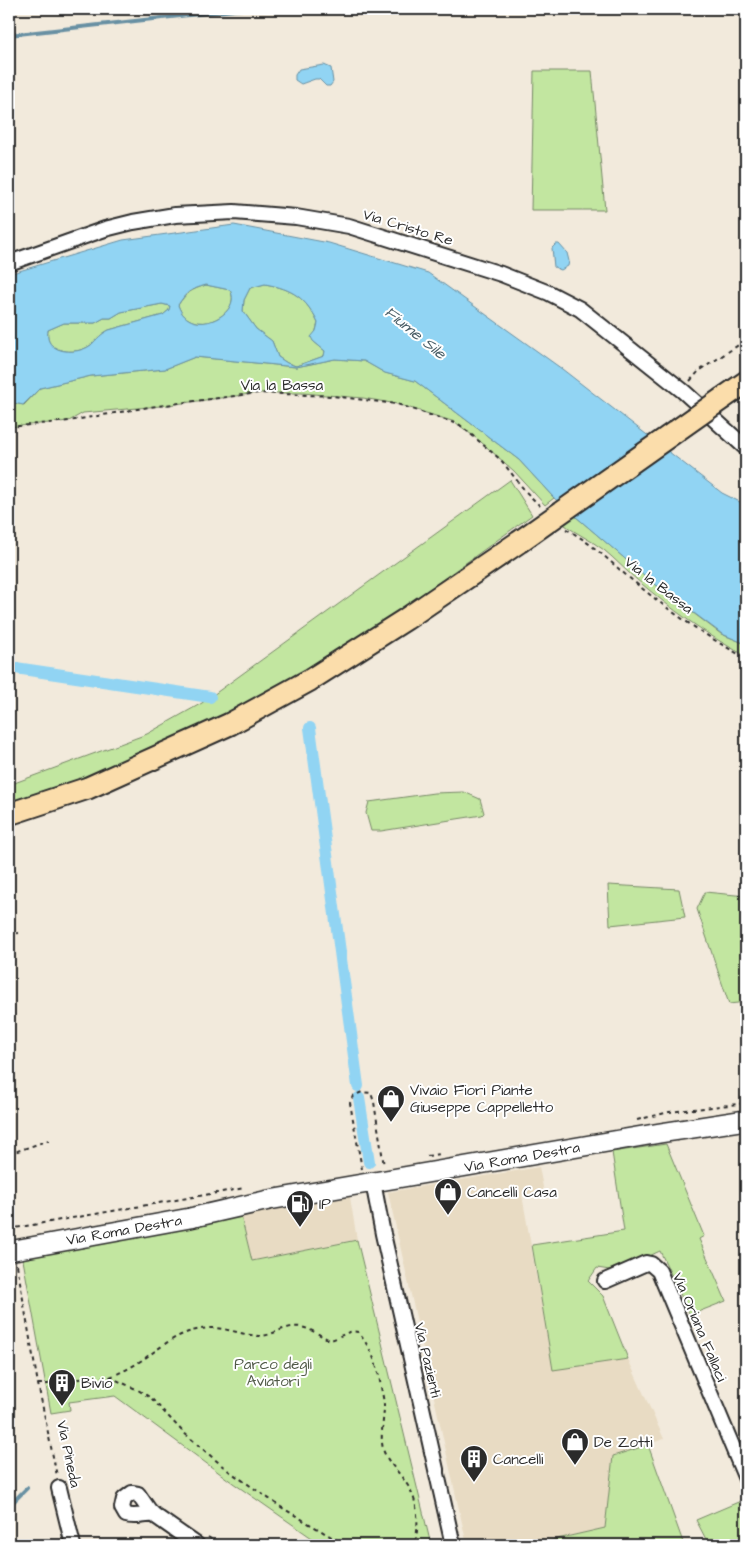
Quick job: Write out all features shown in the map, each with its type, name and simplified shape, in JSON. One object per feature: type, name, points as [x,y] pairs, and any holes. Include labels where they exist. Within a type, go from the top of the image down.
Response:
[{"type":"main road","points":[[9,814],[88,788],[230,724],[310,680],[406,619],[519,542],[746,382]]},
{"type":"street","name":"Via Cristo Re","points":[[9,263],[105,229],[175,215],[234,212],[296,217],[349,226],[493,271],[549,293],[580,309],[683,391],[746,448]]},
{"type":"street","name":"Via Roma Destra","points":[[10,1247],[190,1218],[269,1200],[746,1120]]},
{"type":"street","name":"Via Pazienti","points":[[375,1182],[383,1234],[453,1545]]},
{"type":"street","name":"Via Roma Destra","points":[[10,1247],[78,1232],[98,1224],[200,1207],[269,1200]]},
{"type":"street","name":"Via Oriana Fallaci","points":[[605,1281],[646,1263],[659,1270],[746,1479]]},
{"type":"street","name":"Via Pineda","points":[[59,1488],[74,1545]]},
{"type":"street","points":[[154,1515],[197,1545]]},
{"type":"path","points":[[683,391],[699,371],[746,340]]},
{"type":"path","name":"Via la Bassa","points":[[9,427],[69,422],[149,407],[258,393],[341,397],[397,404],[460,425],[501,460],[526,492]]},
{"type":"path","name":"Via la Bassa","points":[[560,526],[584,538],[638,585],[714,641],[746,658]]},
{"type":"path","points":[[9,934],[20,933]]},
{"type":"path","points":[[362,1092],[371,1093],[374,1102],[375,1182],[350,1103],[353,1096],[362,1092]]},
{"type":"path","points":[[9,1154],[49,1140]]},
{"type":"path","name":"Via Pineda","points":[[10,1247],[59,1488]]},
{"type":"path","points":[[38,1384],[57,1384],[79,1379],[110,1377],[131,1367],[162,1345],[189,1332],[209,1328],[226,1328],[253,1336],[267,1336],[287,1327],[299,1326],[306,1327],[330,1340],[348,1332],[358,1332],[375,1358],[384,1404],[382,1431],[384,1451],[414,1496],[417,1509],[415,1545]]},
{"type":"path","points":[[110,1377],[151,1398],[183,1432],[226,1469],[281,1507],[345,1545]]},
{"type":"shaded area","points":[[539,1167],[544,1192],[522,1195],[553,1369],[628,1359],[664,1439],[613,1456],[605,1528],[531,1545],[467,1545],[388,1192]]},
{"type":"shaded area","name":"IP","points":[[350,1197],[357,1240],[252,1261],[241,1216]]},
{"type":"green space","points":[[534,71],[592,71],[605,210],[531,210]]},
{"type":"green space","points":[[265,284],[291,292],[309,307],[318,323],[313,341],[325,351],[324,356],[296,366],[278,357],[272,341],[256,329],[243,311],[244,300],[250,288]]},
{"type":"green space","points":[[206,285],[230,290],[232,299],[229,308],[223,315],[214,320],[193,321],[184,316],[178,305],[190,292]]},
{"type":"green space","points":[[162,304],[170,306],[169,310],[163,315],[109,330],[83,349],[63,351],[54,347],[48,340],[48,330],[64,323],[95,323],[104,318],[111,318],[121,312]]},
{"type":"green space","points":[[195,357],[296,367],[335,359],[364,361],[385,373],[415,381],[519,460],[554,498],[545,505],[514,471],[455,422],[397,404],[363,398],[302,393],[258,393],[160,406],[83,413],[69,421],[9,427],[9,402],[24,405],[40,388],[91,376],[165,369]]},
{"type":"green space","points":[[510,480],[532,515],[437,584],[365,633],[301,673],[221,717],[95,774],[9,804],[9,785],[147,734],[202,703]]},
{"type":"green space","points":[[574,515],[651,581],[721,634],[746,644],[746,656],[675,611],[604,550],[562,523]]},
{"type":"green space","points":[[464,792],[480,799],[484,813],[482,815],[371,831],[366,813],[369,802],[434,793]]},
{"type":"green space","points":[[608,885],[679,889],[685,917],[610,925]]},
{"type":"green space","points":[[705,892],[746,896],[746,1002],[729,1004],[697,909]]},
{"type":"green space","points":[[666,1144],[704,1236],[699,1239],[726,1301],[690,1315],[660,1251],[616,1271],[597,1268],[588,1281],[603,1296],[628,1359],[553,1370],[532,1245],[624,1231],[612,1152]]},
{"type":"green space","name":"Parco degli Aviatori","points":[[241,1216],[252,1261],[357,1240],[431,1545],[322,1545],[233,1483],[115,1396],[69,1402],[70,1410],[51,1413],[23,1260],[26,1257]]},
{"type":"green space","points":[[648,1445],[684,1545],[531,1545],[605,1528],[613,1456]]},
{"type":"green space","points":[[743,1500],[746,1506],[746,1543],[740,1545],[709,1545],[696,1520]]},
{"type":"water","points":[[324,65],[331,68],[333,82],[330,86],[326,86],[319,79],[301,84],[295,80],[295,75],[299,69]]},
{"type":"water","name":"Fiume Sile","points":[[234,225],[329,243],[428,273],[562,369],[722,493],[746,505],[746,644],[722,634],[651,581],[554,498],[519,460],[415,381],[385,373],[364,361],[335,359],[296,367],[195,357],[165,369],[91,376],[40,388],[23,405],[9,402],[9,274],[123,240]],"holes":[[[265,284],[275,286],[298,296],[309,307],[318,323],[316,331],[311,337],[325,351],[324,356],[296,366],[278,357],[272,341],[256,329],[243,311],[244,300],[250,288]],[[206,285],[230,290],[232,299],[229,308],[223,315],[214,320],[193,321],[184,316],[178,305],[189,292]],[[162,304],[170,306],[169,310],[163,315],[109,330],[83,349],[63,351],[54,347],[49,342],[48,330],[64,323],[95,323],[104,318],[111,318],[121,312]]]},
{"type":"water","points":[[559,244],[567,253],[569,261],[568,266],[561,270],[554,267],[552,248]]},
{"type":"waterway","points":[[9,35],[243,9]]},
{"type":"waterway","points":[[9,667],[210,697]]},
{"type":"waterway","points":[[310,728],[358,1086]]},
{"type":"waterway","points":[[359,1098],[369,1162]]},
{"type":"waterway","points":[[9,1506],[27,1488]]},
{"type":"place","name":"Vivaio Fiori Piante Giuseppe Cappelletto","points":[[391,1123]]},
{"type":"place","name":"Cancelli Casa","points":[[448,1216]]},
{"type":"place","name":"IP","points":[[300,1228]]},
{"type":"place","name":"Bivio","points":[[62,1407]]},
{"type":"place","name":"De Zotti","points":[[575,1466]]},
{"type":"place","name":"Cancelli","points":[[474,1483]]}]
